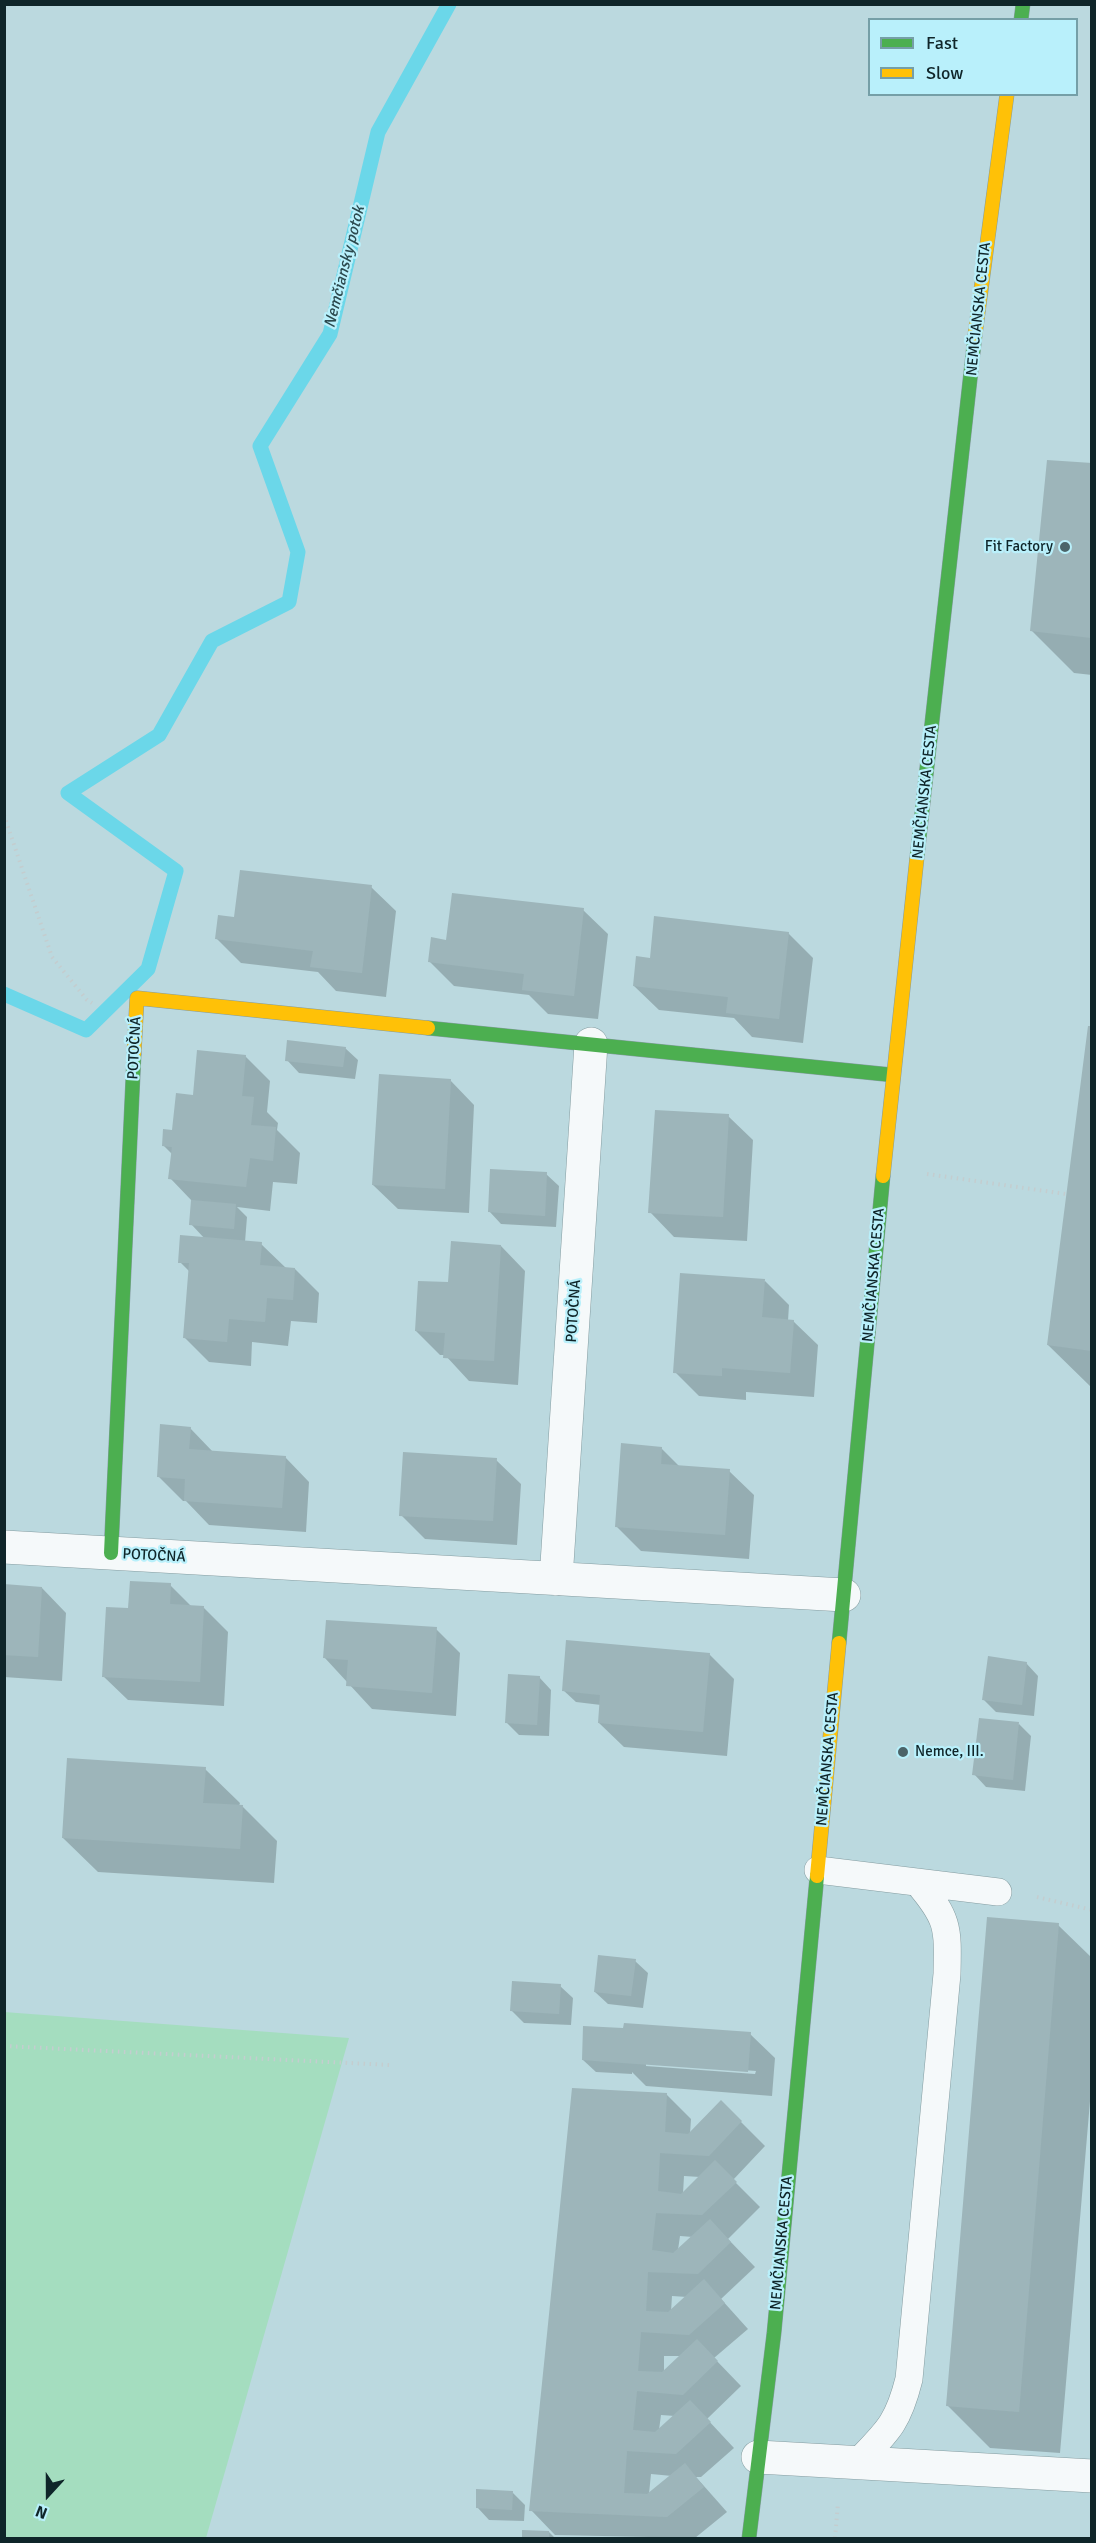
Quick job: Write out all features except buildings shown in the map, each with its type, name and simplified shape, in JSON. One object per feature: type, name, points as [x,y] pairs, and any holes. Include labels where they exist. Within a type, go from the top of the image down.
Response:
[{"type":"street","name":"NEMČIANSKA CESTA","points":[[749,2538],[774,2333],[893,1075],[978,310],[1007,96]]},
{"type":"street","name":"POTOČNÁ","points":[[111,1553],[137,998],[893,1075]]},
{"type":"street","name":"POTOČNÁ","points":[[556,1579],[591,1044]]},
{"type":"street","name":"POTOČNÁ","points":[[4,1547],[844,1595]]},
{"type":"street","points":[[758,2457],[1092,2476]]},
{"type":"lane","points":[[818,1870],[998,1892]]},
{"type":"lane","points":[[858,2463],[888,2431],[901,2409],[909,2379],[946,1986],[948,1935],[939,1907],[918,1883]]},
{"type":"path","points":[[4,815],[52,957],[87,1000],[136,1025]]},
{"type":"path","points":[[884,1168],[1066,1194]]},
{"type":"path","points":[[998,1892],[1049,1898],[1092,1910]]},
{"type":"path","points":[[4,2046],[390,2065]]},
{"type":"green space","points":[[4,2012],[349,2038],[206,2538],[5,2538]]},
{"type":"waterway","name":"Nemčiansky potok","points":[[4,994],[86,1030],[148,969],[176,871],[68,793],[159,735],[212,641],[289,602],[298,552],[260,446],[330,334],[378,132],[449,4]]},
{"type":"traffic: fast","points":[[1021,18],[1023,4]]},
{"type":"traffic: fast","points":[[917,857],[975,335]]},
{"type":"traffic: fast","points":[[428,1028],[893,1075]]},
{"type":"traffic: fast","points":[[111,1553],[134,1054]]},
{"type":"traffic: fast","points":[[839,1643],[883,1176]]},
{"type":"traffic: fast","points":[[749,2538],[774,2333],[817,1876]]},
{"type":"traffic: slow","points":[[975,335],[1007,96]]},
{"type":"traffic: slow","points":[[883,1176],[917,857]]},
{"type":"traffic: slow","points":[[134,1054],[137,998],[428,1028]]},
{"type":"traffic: slow","points":[[817,1876],[839,1643]]},
{"type":"place","name":"Fit Factory","points":[[1065,547]]},
{"type":"place","name":"Nemce, III.","points":[[903,1752]]}]
